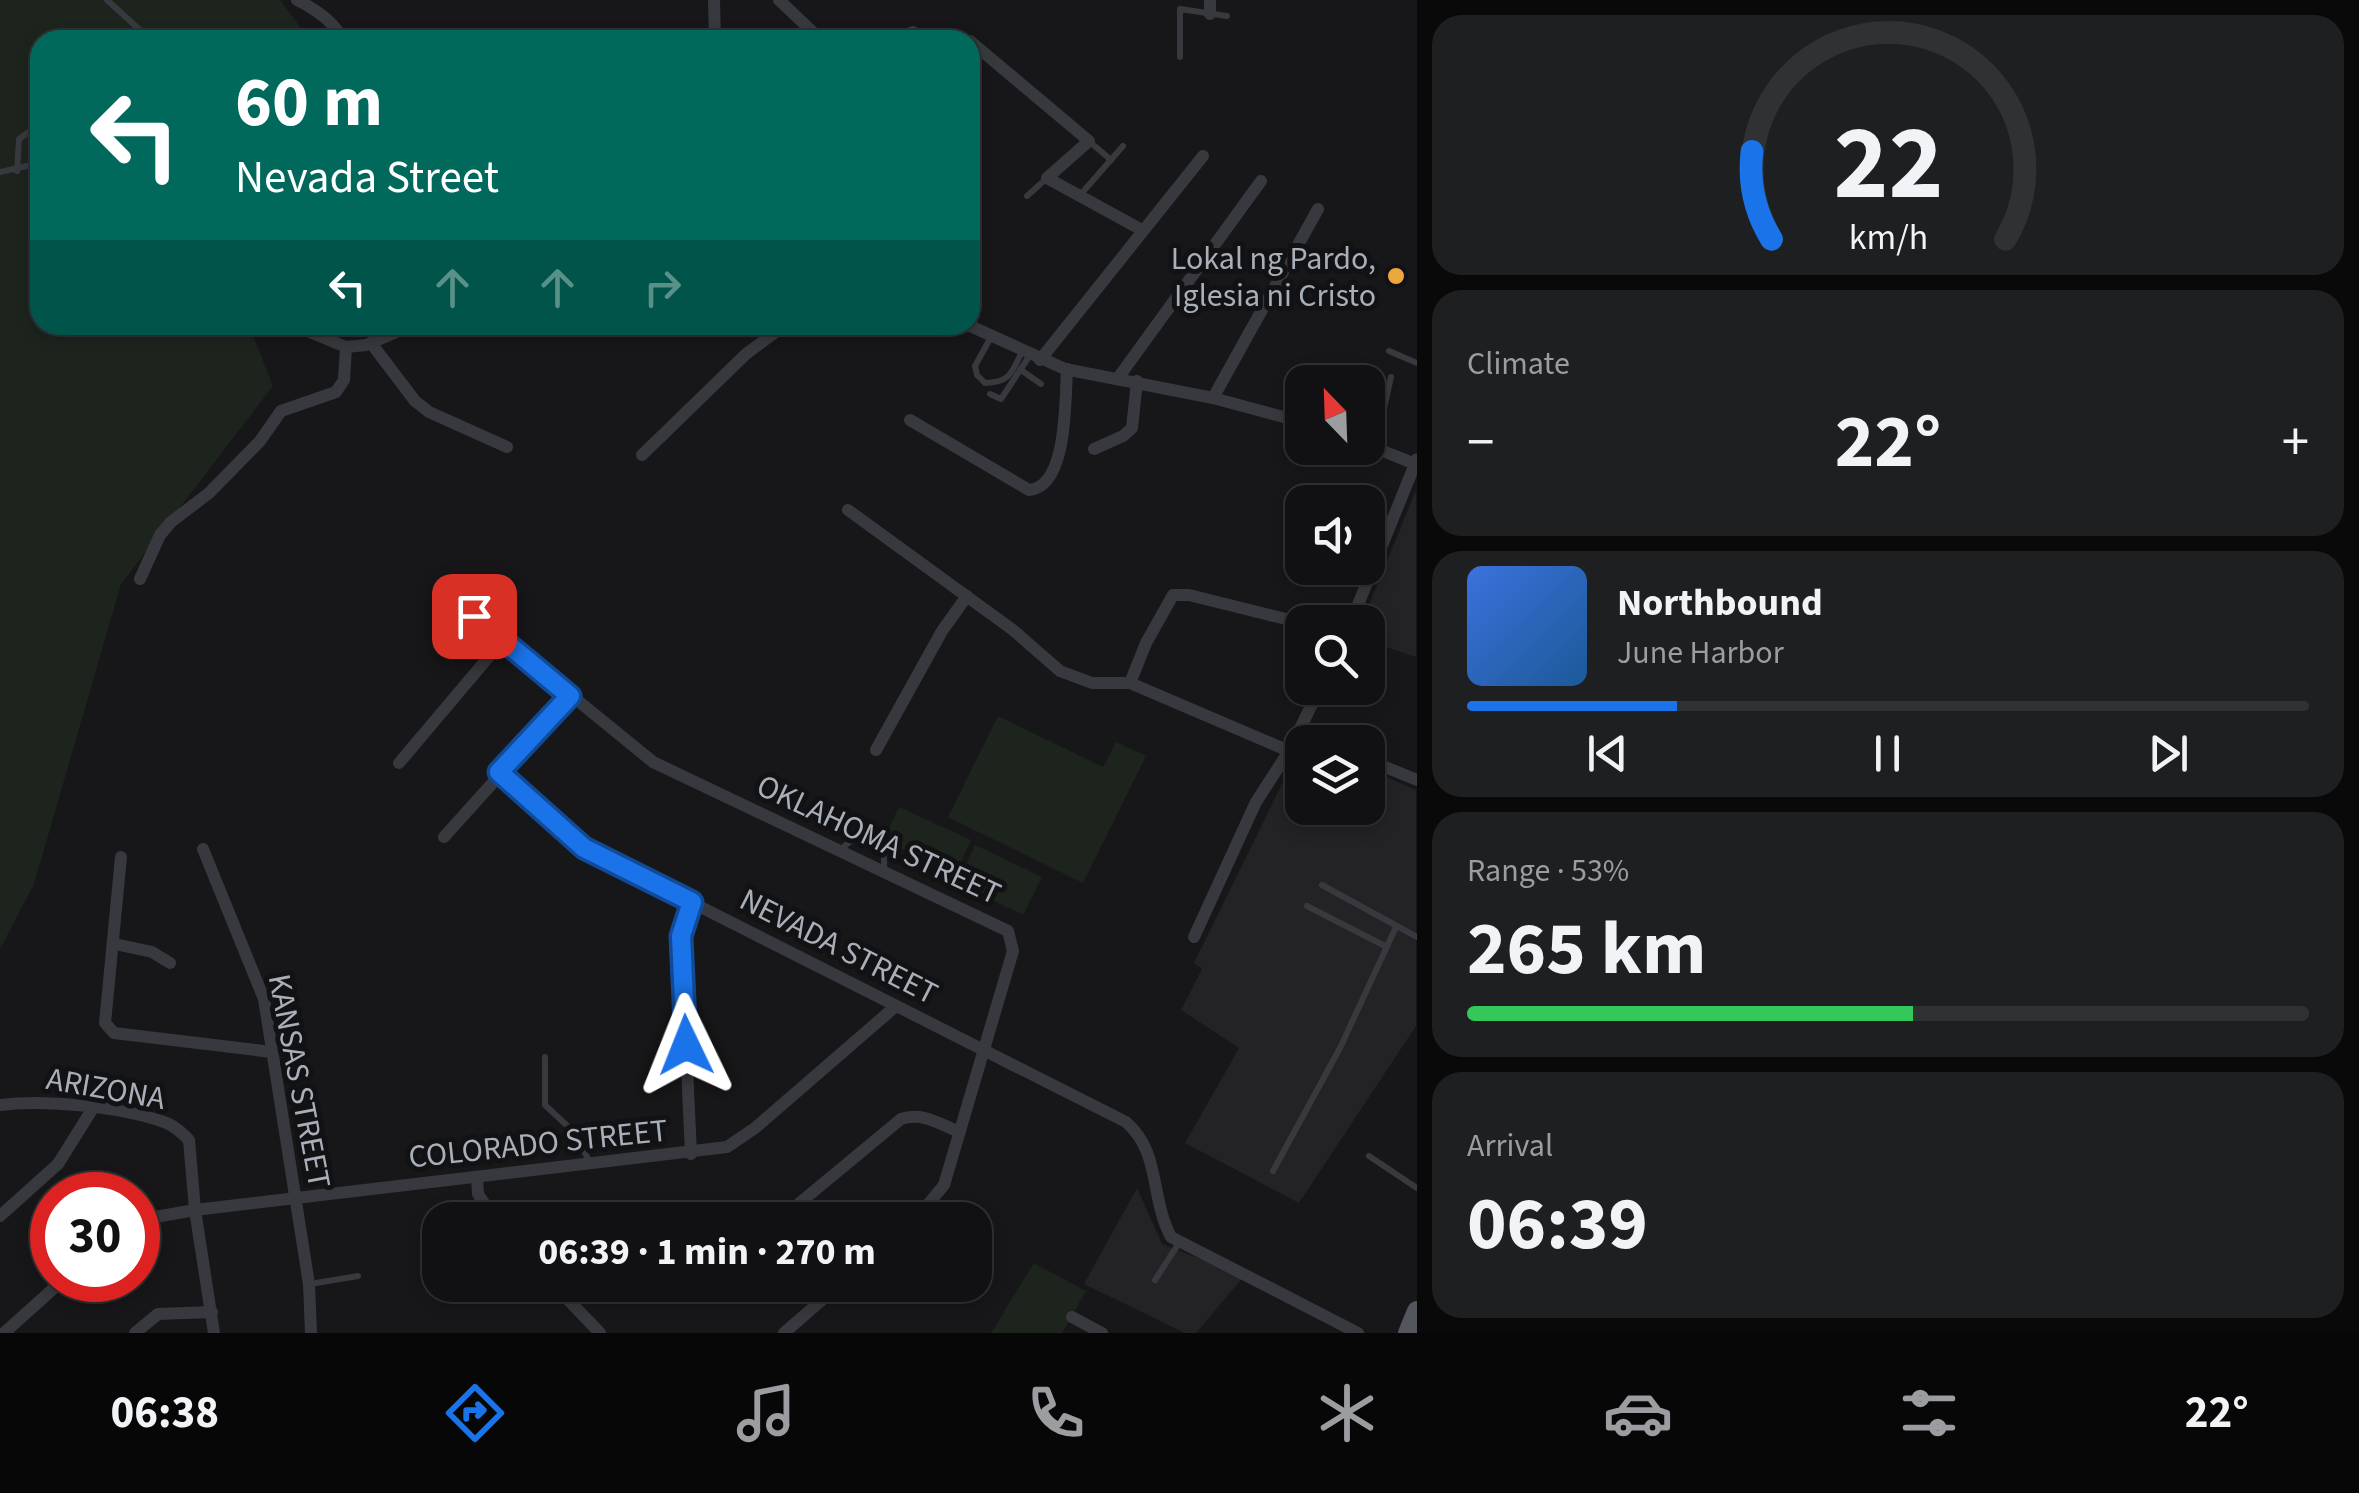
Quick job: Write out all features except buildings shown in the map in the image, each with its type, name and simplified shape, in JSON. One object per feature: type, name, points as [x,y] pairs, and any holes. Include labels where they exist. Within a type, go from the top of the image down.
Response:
[{"type":"main road","points":[[1408,1333],[1416,1311]]},
{"type":"street","points":[[297,0],[316,10],[338,30]]},
{"type":"street","points":[[714,0],[715,30]]},
{"type":"street","points":[[779,0],[810,30]]},
{"type":"street","points":[[980,50],[1089,141],[1047,178],[1142,230]]},
{"type":"street","points":[[1031,356],[1203,156]]},
{"type":"street","points":[[1118,378],[1261,182]]},
{"type":"street","points":[[1212,398],[1318,208]]},
{"type":"street","points":[[980,331],[1067,369],[1136,381],[1285,417]]},
{"type":"street","points":[[318,335],[346,347],[391,335]]},
{"type":"street","points":[[642,454],[746,354],[772,335]]},
{"type":"street","points":[[372,343],[404,389],[429,412],[507,447]]},
{"type":"street","points":[[140,579],[160,535],[210,493],[260,441],[281,411],[336,392],[344,380],[346,347]]},
{"type":"street","points":[[910,420],[1029,490],[1039,490],[1047,483],[1063,435],[1067,369]]},
{"type":"street","points":[[1094,449],[1132,428],[1136,381]]},
{"type":"street","points":[[1358,605],[1416,463],[1385,452]]},
{"type":"street","points":[[848,510],[968,596],[1060,671],[1092,683],[1130,683],[1285,749]]},
{"type":"street","points":[[1130,683],[1146,643],[1173,595],[1189,595],[1285,619]]},
{"type":"street","points":[[876,750],[942,631],[968,596]]},
{"type":"street","name":"OKLAHOMA STREET","points":[[474,616],[653,762],[1008,930],[1012,950],[944,1185],[929,1202]]},
{"type":"street","points":[[399,763],[503,640]]},
{"type":"street","points":[[444,838],[570,696]]},
{"type":"street","points":[[1194,936],[1256,802],[1285,758]]},
{"type":"street","points":[[1385,767],[1416,780]]},
{"type":"street","name":"NEVADA STREET","points":[[499,772],[584,848],[1126,1122],[1148,1147],[1160,1216],[1171,1237],[1180,1242]]},
{"type":"street","name":"KANSAS STREET","points":[[203,848],[264,999],[310,1284],[311,1333]]},
{"type":"street","points":[[121,858],[105,1023],[114,1033],[272,1052]]},
{"type":"street","points":[[691,1154],[681,936],[692,902]]},
{"type":"street","points":[[114,944],[152,952],[170,963]]},
{"type":"street","name":"COLORADO STREET","points":[[160,1216],[727,1148],[896,1006]]},
{"type":"street","name":"ARIZONA","points":[[0,1104],[93,1108],[167,1122],[189,1140],[195,1210],[214,1333]]},
{"type":"street","points":[[0,1216],[58,1164],[93,1108]]},
{"type":"street","points":[[801,1202],[901,1119],[914,1115],[928,1118],[957,1132]]},
{"type":"street","points":[[476,1177],[483,1202]]},
{"type":"street","points":[[1180,1242],[1358,1333]]},
{"type":"street","points":[[4,1333],[39,1302]]},
{"type":"street","points":[[570,1302],[600,1333]]},
{"type":"street","points":[[784,1333],[820,1302]]},
{"type":"street","points":[[135,1333],[158,1314],[212,1312]]},
{"type":"street","points":[[1072,1316],[1102,1333]]},
{"type":"lane","points":[[108,0],[140,30]]},
{"type":"lane","points":[[1180,57],[1180,9],[1210,7],[1227,16]]},
{"type":"lane","points":[[17,170],[18,138],[30,130]]},
{"type":"lane","points":[[1089,141],[1112,160]]},
{"type":"lane","points":[[1078,198],[1123,146]]},
{"type":"lane","points":[[0,172],[30,166]]},
{"type":"lane","points":[[1026,196],[1047,178]]},
{"type":"lane","points":[[991,336],[975,366],[976,376],[985,382],[1001,382],[1031,356]]},
{"type":"lane","points":[[1389,351],[1416,363]]},
{"type":"lane","points":[[990,394],[1001,399],[1031,356]]},
{"type":"lane","points":[[1021,370],[1042,384]]},
{"type":"lane","points":[[1385,399],[1391,377]]},
{"type":"lane","points":[[841,851],[847,842],[871,836],[885,856],[884,872]]},
{"type":"lane","points":[[1322,884],[1416,937]]},
{"type":"lane","points":[[1307,906],[1387,947]]},
{"type":"lane","points":[[1273,1171],[1340,1048],[1396,927]]},
{"type":"lane","points":[[545,1056],[545,1105],[575,1134],[590,1164]]},
{"type":"lane","points":[[1369,1156],[1416,1188]]},
{"type":"lane","points":[[1155,1280],[1180,1242]]},
{"type":"lane","points":[[310,1284],[358,1276]]},
{"type":"shaded area","points":[[0,0],[280,0],[302,30],[30,30],[30,335],[253,335],[273,386],[121,584],[34,884],[0,949]]},
{"type":"shaded area","points":[[1416,490],[1416,657],[1385,647],[1385,605],[1369,605],[1377,585],[1385,585],[1385,566]]},
{"type":"shaded area","points":[[998,716],[1103,767],[1116,742],[1146,756],[1083,883],[948,817]]},
{"type":"shaded area","points":[[1385,776],[1416,790],[1416,1026],[1299,1203],[1185,1143],[1239,1048],[1181,1010],[1202,969],[1194,963],[1285,778],[1285,825],[1385,825]]},
{"type":"shaded area","points":[[899,807],[971,840],[955,874],[883,840]]},
{"type":"shaded area","points":[[975,845],[1042,877],[1023,915],[957,883]]},
{"type":"shaded area","points":[[1137,1188],[1162,1244],[1244,1276],[1196,1333],[1185,1333],[1084,1284]]},
{"type":"shaded area","points":[[1034,1263],[1086,1291],[1062,1333],[991,1333]]},
{"type":"place","name":"Lokal ng Pardo, Iglesia ni Cristo","points":[[1396,276]]},
{"type":"route","points":[[474,616],[570,696],[499,772],[584,848],[692,902],[681,936],[686,1045]]}]
